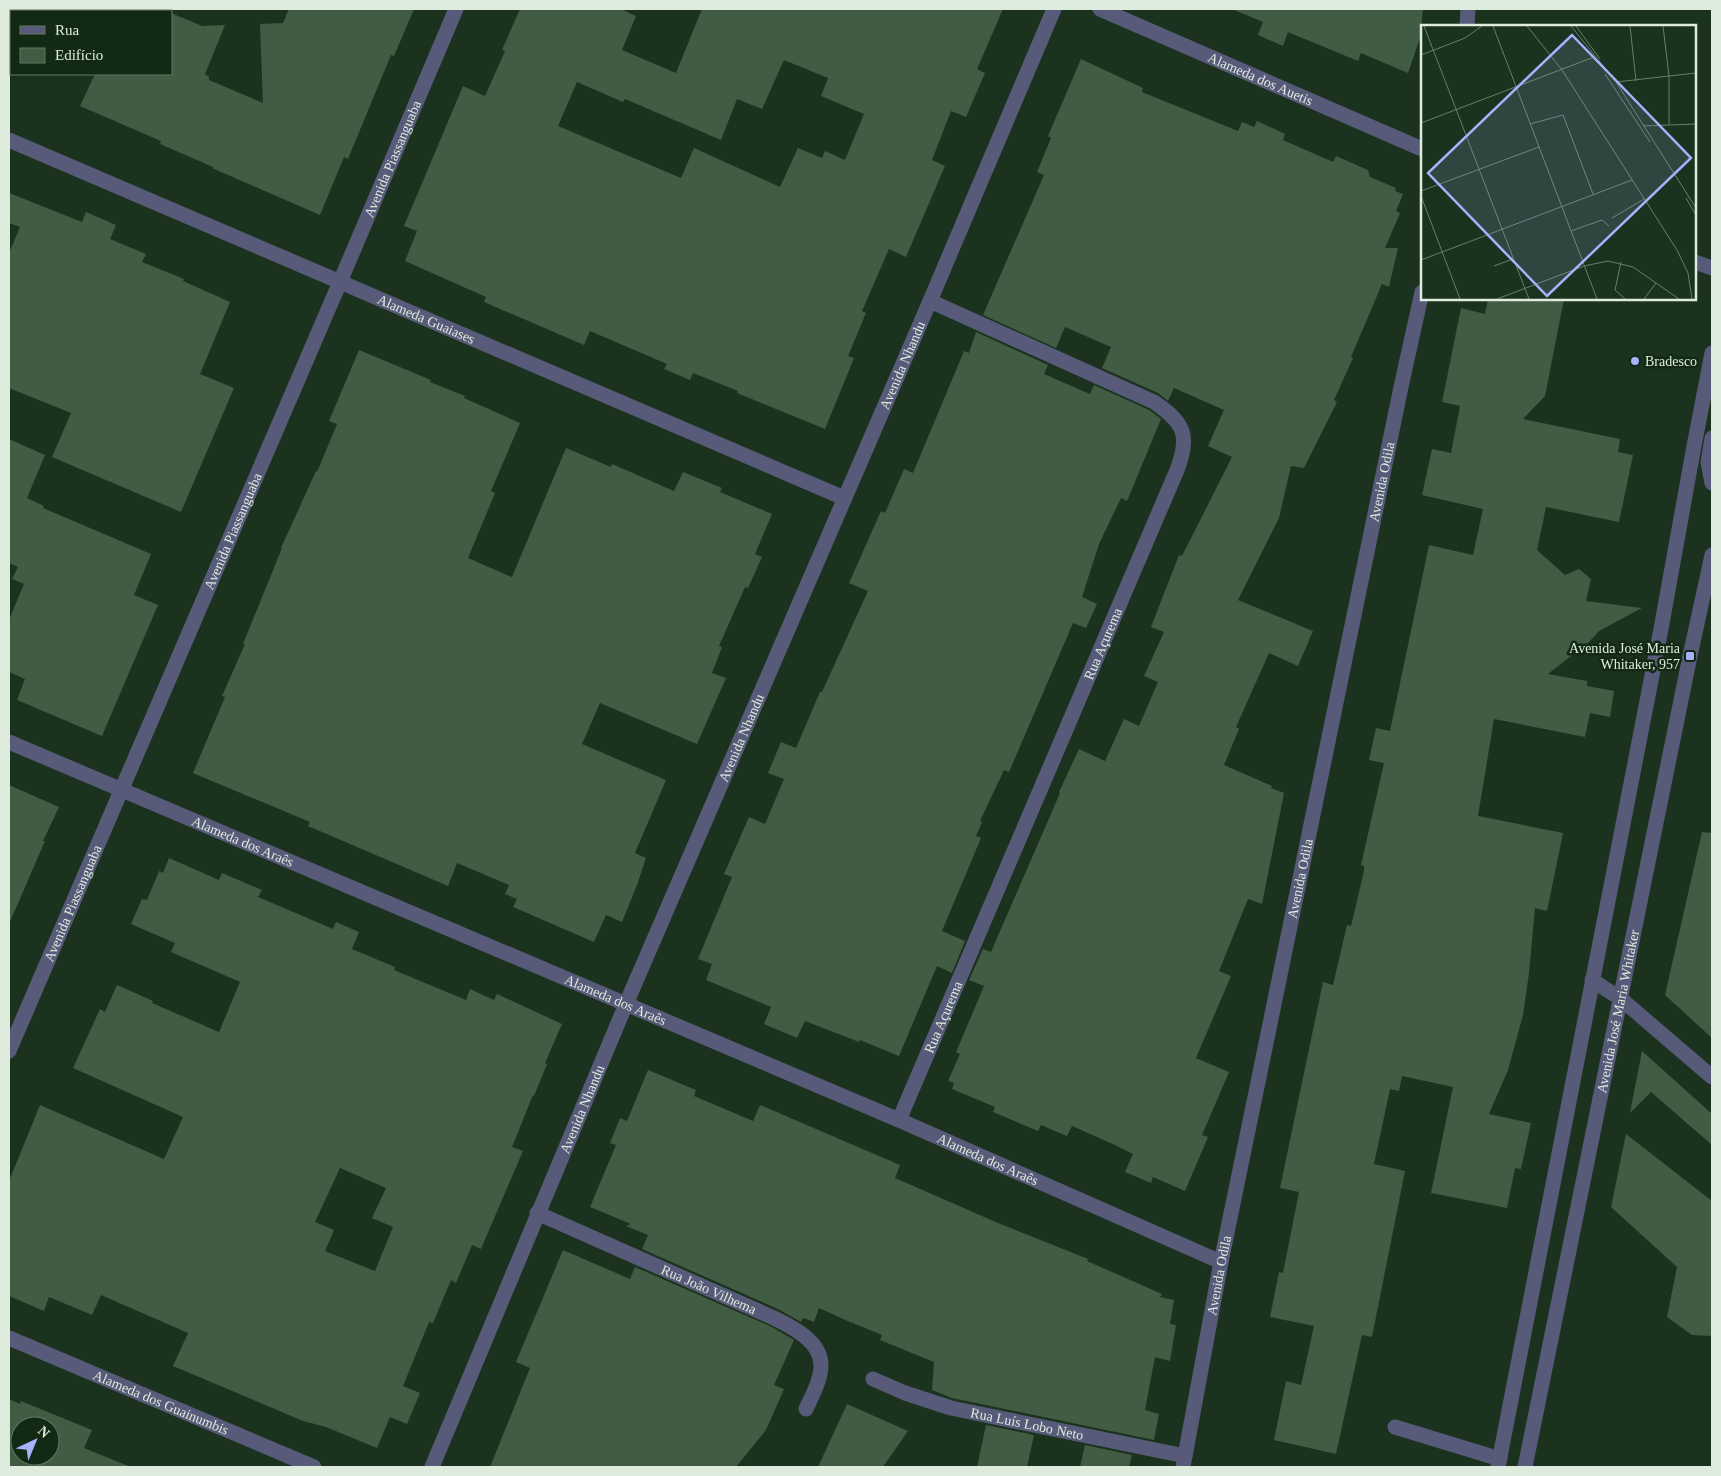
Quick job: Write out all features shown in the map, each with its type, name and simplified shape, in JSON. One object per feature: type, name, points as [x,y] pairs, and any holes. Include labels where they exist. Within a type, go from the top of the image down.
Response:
[{"type":"street","name":"Avenida Piassanguaba","points":[[10,1045],[456,9]]},
{"type":"street","name":"Avenida Nhandu","points":[[432,1467],[626,1004],[1054,9]]},
{"type":"street","name":"Alameda dos Auetis","points":[[1100,9],[1421,150]]},
{"type":"street","points":[[1467,25],[1468,9]]},
{"type":"street","name":"Alameda Guaiases","points":[[9,140],[844,498]]},
{"type":"street","points":[[1696,262],[1712,268]]},
{"type":"street","name":"Avenida Odila","points":[[1184,1462],[1221,1262],[1421,297]]},
{"type":"street","name":"Rua Açurema","points":[[898,1120],[1177,470],[1185,444],[1180,425],[1174,417],[1154,402],[930,301]]},
{"type":"street","points":[[1395,1427],[1499,1463],[1661,629],[1712,353]]},
{"type":"street","points":[[1712,438],[1708,462],[1712,483]]},
{"type":"street","name":"Avenida José Maria Whitaker","points":[[1524,1467],[1694,636],[1712,560]]},
{"type":"street","name":"Alameda dos Araês","points":[[9,742],[120,791],[898,1120],[1221,1262]]},
{"type":"street","points":[[1592,980],[1621,999],[1712,1077]]},
{"type":"street","name":"Rua João Vilhema","points":[[537,1213],[774,1318],[799,1332],[813,1345],[821,1365],[818,1380],[806,1409]]},
{"type":"street","name":"Alameda dos Guainumbis","points":[[9,1338],[314,1467]]},
{"type":"street","name":"Rua Luís Lobo Neto","points":[[873,1379],[905,1393],[951,1408],[1184,1462]]},
{"type":"building","points":[[289,9],[414,9],[394,56],[391,55],[348,159],[344,157],[320,215],[212,168],[160,144],[161,141],[80,106],[95,75],[172,75],[172,13],[202,26],[225,25],[205,74],[209,77],[209,80],[263,103],[260,24],[283,23]]},
{"type":"building","points":[[520,9],[621,9],[636,16],[622,50],[676,73],[702,9],[1003,9],[977,69],[985,73],[966,117],[951,111],[932,160],[945,166],[906,257],[889,249],[862,311],[866,313],[848,356],[854,358],[825,429],[693,373],[690,380],[664,369],[667,364],[590,331],[584,345],[484,302],[486,297],[405,261],[417,231],[404,226],[463,86],[485,96],[505,51],[502,50]],"holes":[[[784,60],[828,78],[821,96],[864,114],[845,160],[825,151],[822,158],[798,148],[780,187],[694,148],[681,178],[558,126],[577,82],[623,102],[625,99],[721,140],[737,99],[762,109]]]},
{"type":"building","points":[[1232,9],[1423,9],[1420,38],[1408,73],[1361,53],[1358,61],[1288,32],[1283,46],[1258,35],[1263,22]]},
{"type":"building","points":[[1081,59],[1143,88],[1142,92],[1238,131],[1242,122],[1254,127],[1257,121],[1285,134],[1283,140],[1333,162],[1336,156],[1368,170],[1370,177],[1396,188],[1395,191],[1403,194],[1396,211],[1400,213],[1385,248],[1398,248],[1389,287],[1382,284],[1334,400],[1337,402],[1304,468],[1291,466],[1279,518],[1238,600],[1313,631],[1298,666],[1269,653],[1236,727],[1239,729],[1224,765],[1284,793],[1262,904],[1248,899],[1219,971],[1231,976],[1196,1058],[1229,1072],[1202,1135],[1208,1137],[1185,1191],[1153,1177],[1151,1183],[1125,1172],[1133,1154],[1115,1145],[1072,1126],[1067,1136],[1041,1125],[1038,1131],[993,1112],[995,1107],[952,1089],[954,1083],[948,1081],[960,1054],[956,1052],[984,986],[969,980],[983,949],[991,952],[1079,749],[1105,761],[1124,719],[1139,726],[1158,682],[1144,676],[1164,632],[1151,627],[1179,555],[1182,556],[1232,457],[1208,446],[1224,410],[1174,388],[1168,401],[1158,393],[1102,368],[1111,347],[1065,327],[1056,348],[983,315],[1044,175],[1037,172],[1051,138],[1048,136]]},
{"type":"building","points":[[9,193],[82,222],[86,212],[116,225],[110,239],[146,254],[142,262],[184,279],[183,281],[230,302],[200,374],[234,388],[181,512],[52,457],[71,413],[9,388],[9,253],[20,227],[9,223]]},
{"type":"building","points":[[1488,300],[1564,300],[1545,396],[1523,419],[1620,439],[1618,452],[1633,455],[1619,522],[1546,507],[1537,550],[1565,575],[1579,569],[1591,579],[1586,601],[1642,608],[1599,631],[1589,642],[1548,674],[1587,681],[1587,686],[1614,691],[1610,717],[1590,713],[1585,737],[1494,719],[1478,816],[1563,833],[1547,911],[1535,908],[1523,1015],[1508,1070],[1489,1114],[1531,1123],[1521,1169],[1515,1168],[1507,1208],[1431,1193],[1453,1087],[1402,1076],[1399,1091],[1390,1089],[1374,1164],[1405,1171],[1372,1337],[1362,1335],[1336,1454],[1274,1440],[1286,1381],[1301,1385],[1314,1326],[1270,1317],[1279,1272],[1283,1273],[1299,1192],[1280,1188],[1323,982],[1333,985],[1347,925],[1351,926],[1364,871],[1364,866],[1361,865],[1384,763],[1369,760],[1376,728],[1390,731],[1429,545],[1473,555],[1483,509],[1422,495],[1432,449],[1451,453],[1460,406],[1442,402],[1461,308],[1485,314]]},
{"type":"building","points":[[976,332],[1048,365],[1044,374],[1090,394],[1094,385],[1149,410],[1161,419],[1127,501],[1121,498],[1099,544],[1082,597],[1097,604],[1086,628],[1073,623],[1009,772],[1004,770],[980,821],[982,822],[976,836],[981,838],[942,931],[965,941],[952,973],[937,966],[899,1056],[805,1021],[797,1038],[764,1024],[771,1007],[706,980],[712,964],[698,959],[732,877],[724,874],[749,817],[765,824],[784,779],[768,773],[781,742],[796,748],[820,692],[822,692],[868,591],[849,583],[881,511],[885,513],[904,469],[913,473],[964,351],[969,353]]},
{"type":"building","points":[[359,350],[431,380],[430,382],[465,396],[464,398],[520,423],[491,491],[495,493],[468,558],[512,577],[566,448],[611,467],[612,464],[674,491],[683,472],[722,488],[720,492],[772,514],[755,554],[762,557],[748,588],[745,587],[719,646],[722,647],[712,673],[726,678],[697,744],[600,703],[582,744],[666,780],[635,853],[646,858],[622,922],[606,915],[594,942],[513,907],[517,899],[505,894],[509,885],[457,863],[448,886],[308,826],[310,822],[193,773],[225,697],[222,696],[245,644],[243,644],[281,548],[317,472],[337,424],[329,421]]},
{"type":"building","points":[[9,439],[45,455],[27,498],[44,506],[43,508],[151,554],[134,595],[158,605],[102,736],[17,700],[25,679],[9,672],[9,620],[24,584],[12,579],[18,567],[9,563]]},
{"type":"building","points":[[9,785],[59,807],[9,924]]},
{"type":"building","points":[[1702,832],[1712,833],[1712,1038],[1665,995]]},
{"type":"building","points":[[169,858],[219,880],[222,873],[262,890],[258,897],[333,929],[336,922],[359,932],[352,949],[395,967],[394,970],[466,1000],[470,989],[494,1000],[497,994],[562,1024],[512,1147],[523,1151],[481,1249],[472,1245],[456,1283],[451,1280],[433,1323],[429,1322],[403,1386],[420,1393],[407,1424],[390,1417],[377,1448],[326,1427],[303,1421],[173,1366],[188,1333],[101,1295],[92,1315],[49,1297],[44,1311],[9,1296],[9,1181],[40,1105],[164,1159],[183,1117],[73,1068],[100,1009],[105,1012],[117,985],[153,1001],[152,1003],[219,1032],[240,982],[171,952],[175,943],[131,924],[142,899],[147,900],[159,871],[163,873]],"holes":[[[340,1168],[386,1188],[372,1218],[393,1227],[375,1271],[325,1251],[334,1230],[315,1222]]]},
{"type":"building","points":[[1642,1051],[1712,1114],[1712,1145],[1651,1092],[1630,1113]]},
{"type":"building","points":[[648,1070],[696,1090],[694,1096],[753,1121],[760,1105],[900,1165],[895,1178],[998,1223],[1088,1259],[1087,1261],[1162,1294],[1160,1297],[1174,1300],[1170,1324],[1176,1325],[1170,1361],[1155,1357],[1145,1410],[1159,1414],[1154,1440],[952,1398],[932,1390],[934,1362],[880,1340],[882,1335],[853,1323],[854,1321],[852,1323],[819,1308],[814,1322],[803,1318],[801,1322],[778,1309],[642,1249],[648,1235],[626,1226],[631,1224],[590,1207],[616,1145],[610,1143],[620,1118],[627,1121]]},
{"type":"building","points":[[1626,1134],[1712,1201],[1712,1336],[1692,1335],[1667,1317],[1677,1267],[1611,1207]]},
{"type":"building","points":[[563,1250],[630,1279],[635,1267],[770,1326],[794,1340],[774,1385],[784,1389],[766,1430],[736,1467],[490,1467],[530,1368],[516,1362]]},
{"type":"building","points":[[9,1399],[20,1404],[21,1401],[58,1416],[10,1416],[10,1466],[60,1466],[60,1417],[92,1430],[84,1448],[131,1467],[9,1467]]},
{"type":"building","points":[[847,1404],[908,1431],[883,1467],[818,1467]]},
{"type":"building","points":[[986,1425],[1034,1435],[1027,1467],[977,1467]]},
{"type":"building","points":[[1085,1445],[1132,1455],[1129,1467],[1080,1467]]},
{"type":"place","name":"Bradesco","points":[[1635,361]]},
{"type":"place","name":"Avenida José Maria Whitaker, 957","points":[[1690,656]]}]
